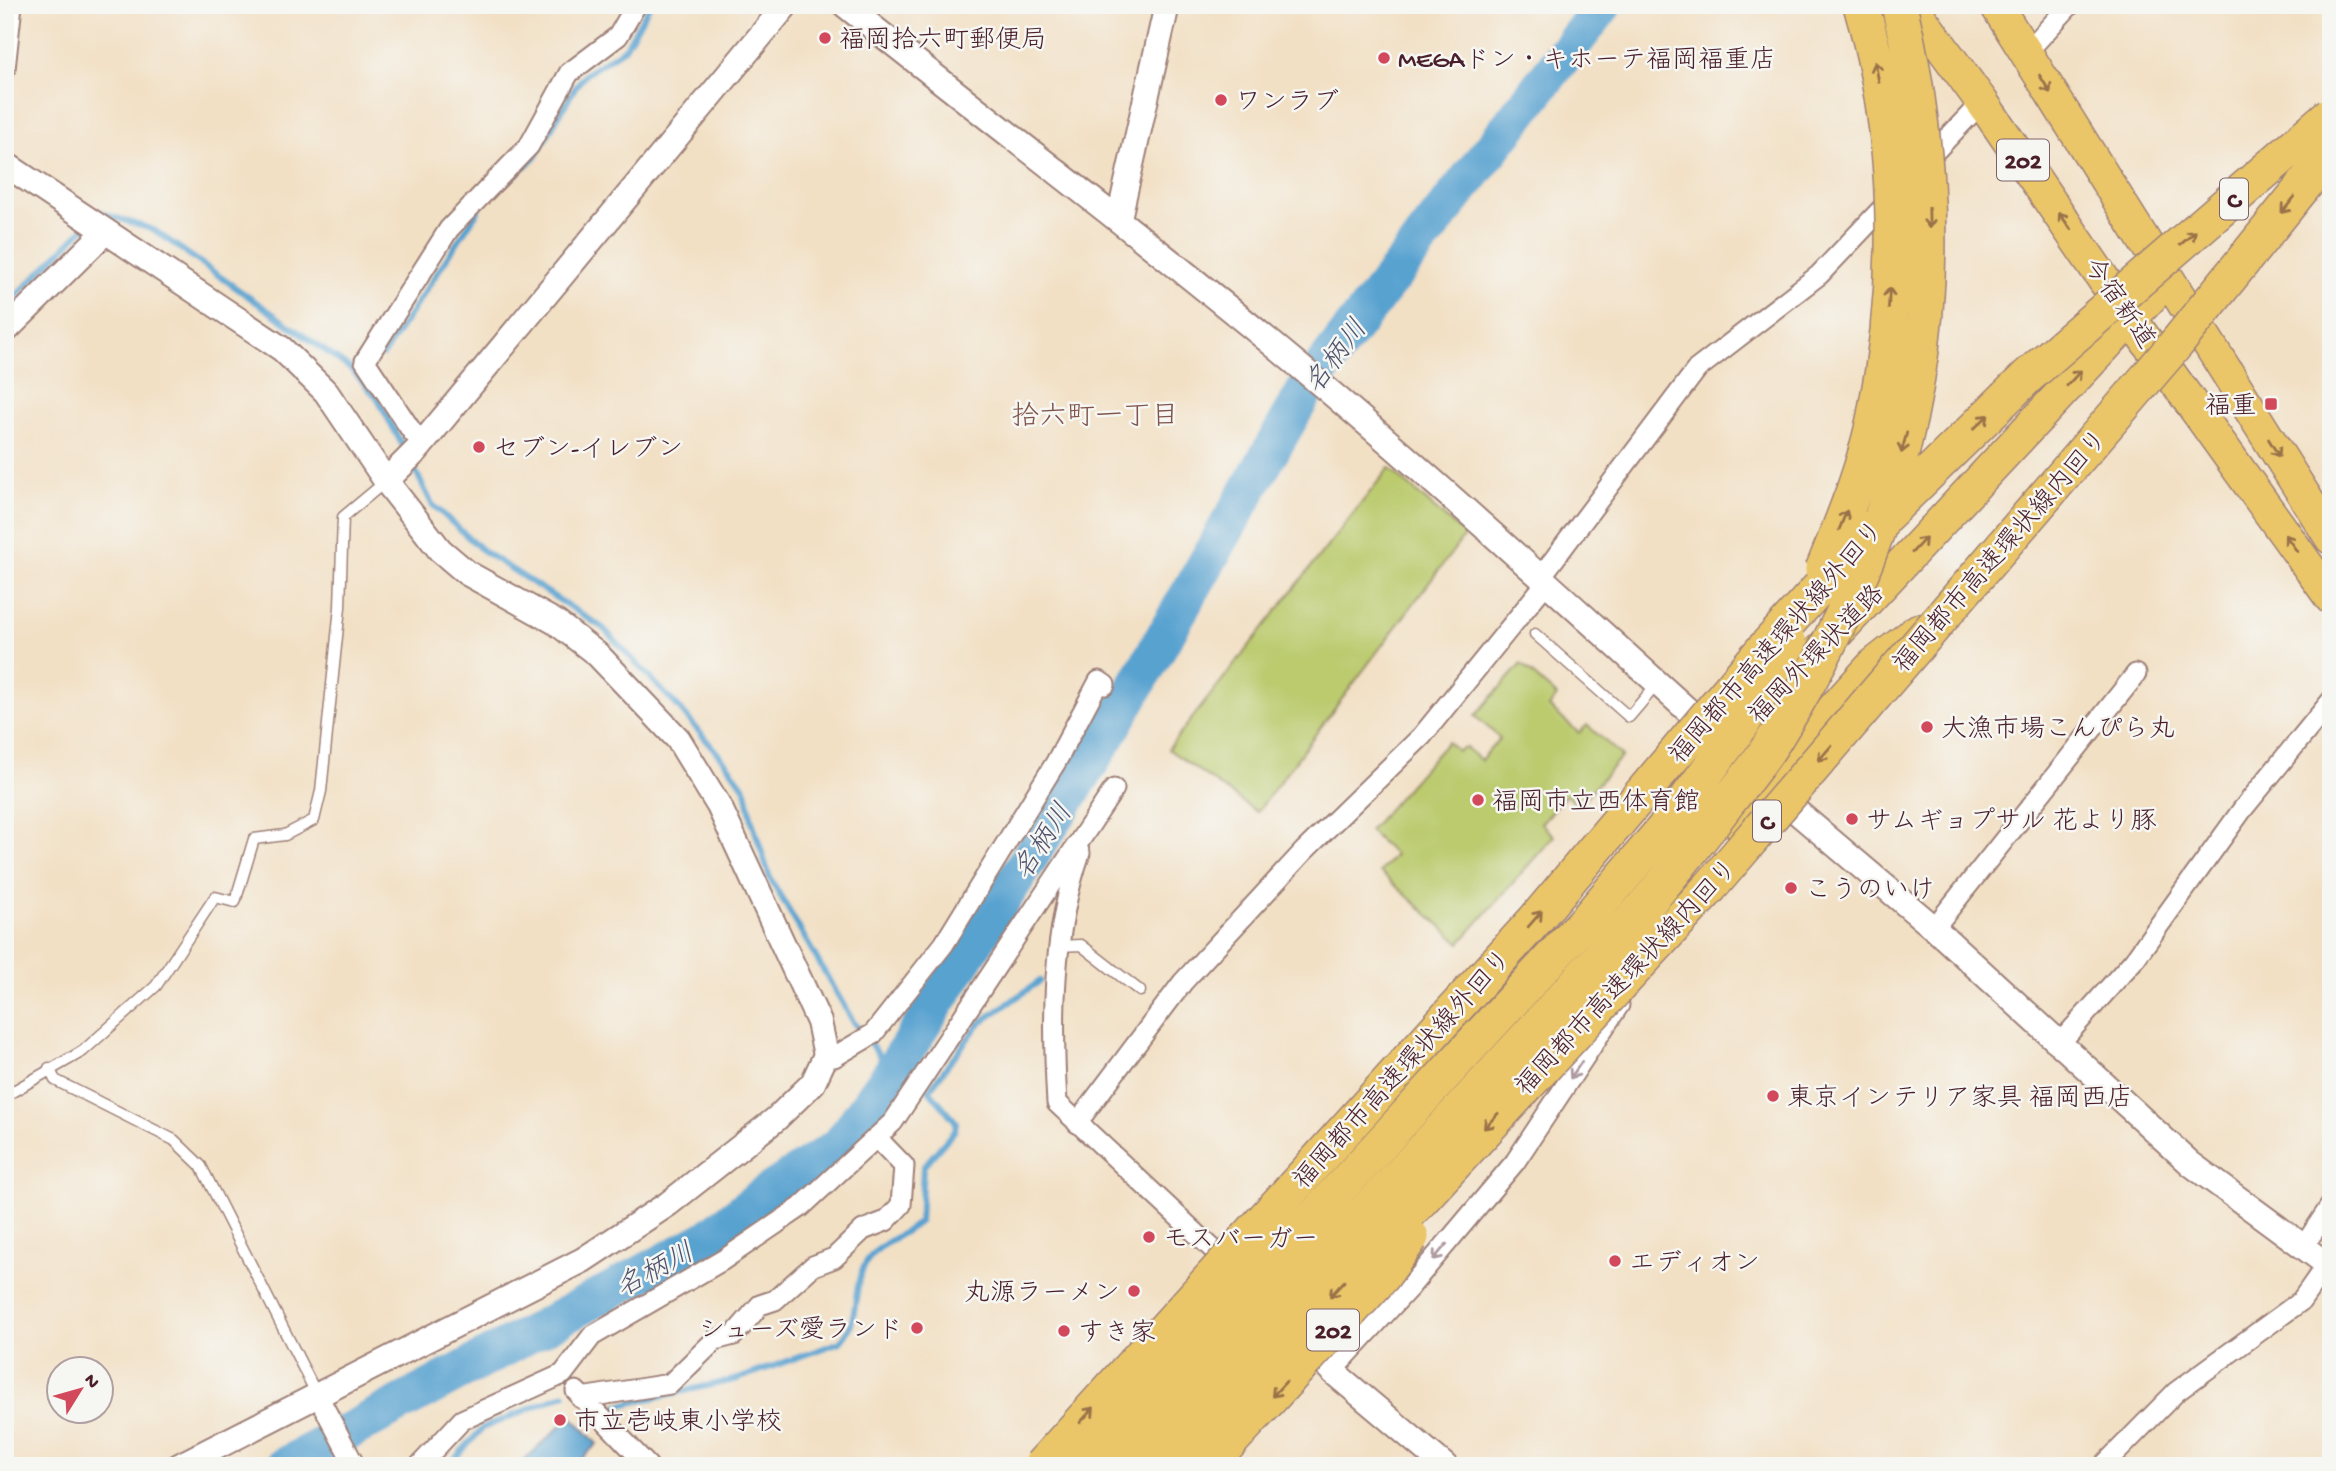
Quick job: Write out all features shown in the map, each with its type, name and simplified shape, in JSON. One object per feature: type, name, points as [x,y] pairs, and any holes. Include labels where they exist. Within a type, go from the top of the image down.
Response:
[{"type":"highway","points":[[1085,1466],[1589,917],[1673,818],[1742,724],[1784,653],[1821,575],[1852,497],[1875,416],[1887,332],[1893,204],[1888,138],[1877,70],[1861,5]]},
{"type":"highway","name":"C","points":[[1133,1466],[1616,940],[1701,839],[1772,744],[1816,668],[1857,580],[1889,499],[1911,415],[1924,335],[1930,266],[1929,199],[1914,68],[1899,5]]},
{"type":"highway","name":"今宿新道","points":[[1911,5],[1982,102],[2130,318],[2331,598]]},
{"type":"highway","name":"今宿新道","points":[[1996,5],[2331,538]]},
{"type":"highway","name":"福岡都市高速環状線外回り","points":[[1041,1466],[1536,919],[1762,651],[1859,543],[2028,376],[2331,114]]},
{"type":"highway","name":"福岡都市高速環状線内回り","points":[[1175,1466],[1711,886],[2176,344],[2331,152]]},
{"type":"highway","name":"福岡外環状道路","points":[[1133,1466],[1462,1037],[1725,745],[1836,634],[2167,280]]},
{"type":"highway","name":"福岡外環状道路","points":[[1093,1466],[1264,1298],[1495,1079],[1873,665],[1913,635],[2078,467],[2200,327]]},
{"type":"highway","name":"202","points":[[1208,1466],[1382,1277],[1446,1185]]},
{"type":"street","points":[[5,69],[12,5]]},
{"type":"street","points":[[407,459],[413,433],[365,361],[449,229],[529,146],[569,73],[618,37],[636,5]]},
{"type":"street","points":[[407,459],[786,5]]},
{"type":"street","points":[[845,5],[1015,142],[1119,218],[1343,402],[1658,684],[1765,785],[1934,928],[2191,1164],[2329,1265],[2301,1301],[2176,1392],[2103,1466]]},
{"type":"street","points":[[1119,218],[1167,5]]},
{"type":"street","points":[[2026,53],[2070,5]]},
{"type":"street","points":[[1077,1123],[1184,982],[1304,851],[1422,736],[1543,581],[1697,369],[1819,275],[1982,102]]},
{"type":"street","points":[[5,164],[79,216],[282,349],[326,392],[407,459],[439,550],[467,573],[556,623],[598,655],[678,739],[719,806],[819,1022],[826,1055],[813,1083],[776,1119],[668,1204],[583,1260],[323,1405],[179,1466]]},
{"type":"street","points":[[5,331],[105,232]]},
{"type":"street","points":[[1934,928],[2136,674]]},
{"type":"street","points":[[826,1055],[834,1057],[866,1038],[944,944],[1056,762],[1099,681],[1105,685]]},
{"type":"street","points":[[2059,1044],[2134,960],[2242,810],[2331,701]]},
{"type":"street","points":[[419,1466],[462,1420],[563,1374],[592,1336],[723,1260],[801,1207],[877,1138],[893,1122],[1114,789]]},
{"type":"street","points":[[1090,825],[1065,896],[1059,946],[1053,1032],[1058,1103],[1264,1298],[1332,1371],[1445,1466]]},
{"type":"street","points":[[1332,1371],[1409,1288],[1515,1162],[1643,970],[1658,901]]},
{"type":"street","points":[[581,1398],[670,1384],[715,1340],[734,1335],[760,1305],[775,1300],[813,1266],[834,1258],[863,1230],[886,1222],[901,1205],[904,1166],[877,1138]]},
{"type":"street","points":[[2304,1246],[2331,1205]]},
{"type":"street","points":[[563,1374],[581,1398],[648,1466]]},
{"type":"street","points":[[323,1405],[350,1458]]},
{"type":"lane","points":[[5,1096],[48,1068],[83,1051],[156,986],[215,897],[235,902],[254,839],[285,835],[314,820],[321,791],[340,607],[343,517],[407,459]]},
{"type":"lane","points":[[1535,634],[1629,717],[1658,684]]},
{"type":"lane","points":[[1059,946],[1081,945],[1140,991]]},
{"type":"lane","points":[[48,1068],[55,1080],[174,1140],[201,1166],[323,1405]]},
{"type":"green space","points":[[1389,468],[1465,535],[1257,812],[1168,749]]},
{"type":"green space","name":"福岡市立西体育館","points":[[1521,664],[1557,696],[1549,707],[1579,733],[1587,725],[1622,756],[1578,806],[1566,795],[1541,823],[1554,836],[1460,943],[1380,872],[1395,855],[1369,831],[1447,742],[1458,751],[1465,747],[1481,760],[1500,738],[1475,716]]},
{"type":"water","points":[[571,1416],[597,1444],[574,1466],[518,1466]]},
{"type":"waterway","points":[[508,181],[535,157],[576,86],[586,74],[625,48],[650,5]]},
{"type":"waterway","name":"名柄川","points":[[284,1466],[707,1239],[761,1197],[840,1145],[892,1072],[1106,738],[1308,386],[1603,5]]},
{"type":"waterway","points":[[383,355],[478,211]]},
{"type":"waterway","points":[[95,216],[99,212],[154,230],[351,369],[377,398],[406,452]]},
{"type":"waterway","points":[[5,307],[88,224]]},
{"type":"waterway","points":[[411,462],[432,504],[483,551],[603,628],[680,709],[730,768],[746,790],[752,821],[770,878],[854,1023],[892,1072]]},
{"type":"waterway","points":[[616,1406],[738,1379],[840,1342],[851,1324],[859,1281],[867,1261],[878,1249],[920,1221],[923,1167],[955,1130],[956,1122],[929,1090],[979,1024],[1040,981]]},
{"type":"waterway","points":[[448,1466],[483,1428],[565,1394]]},
{"type":"place","name":"福岡拾六町郵便局","points":[[825,38]]},
{"type":"place","name":"MEGAドン・キホーテ福岡福重店","points":[[1384,58]]},
{"type":"place","name":"ワンラブ","points":[[1221,100]]},
{"type":"place","name":"福重","points":[[2271,404]]},
{"type":"place","name":"セブン-イレブン","points":[[479,447]]},
{"type":"place","name":"大漁市場こんぴら丸","points":[[1927,727]]},
{"type":"place","name":"福岡市立西体育館","points":[[1478,800]]},
{"type":"place","name":"サムギョプサル 花より豚","points":[[1852,819]]},
{"type":"place","name":"こうのいけ","points":[[1791,888]]},
{"type":"place","name":"東京インテリア家具 福岡西店","points":[[1773,1096]]},
{"type":"place","name":"モスバーガー","points":[[1149,1237]]},
{"type":"place","name":"エディオン","points":[[1615,1261]]},
{"type":"place","name":"丸源ラーメン","points":[[1134,1291]]},
{"type":"place","name":"シューズ愛ランド","points":[[917,1328]]},
{"type":"place","name":"すき家","points":[[1064,1331]]},
{"type":"place","name":"市立壱岐東小学校","points":[[560,1420]]},
{"type":"district","name":"拾六町一丁目","points":[[1095,414]]}]
